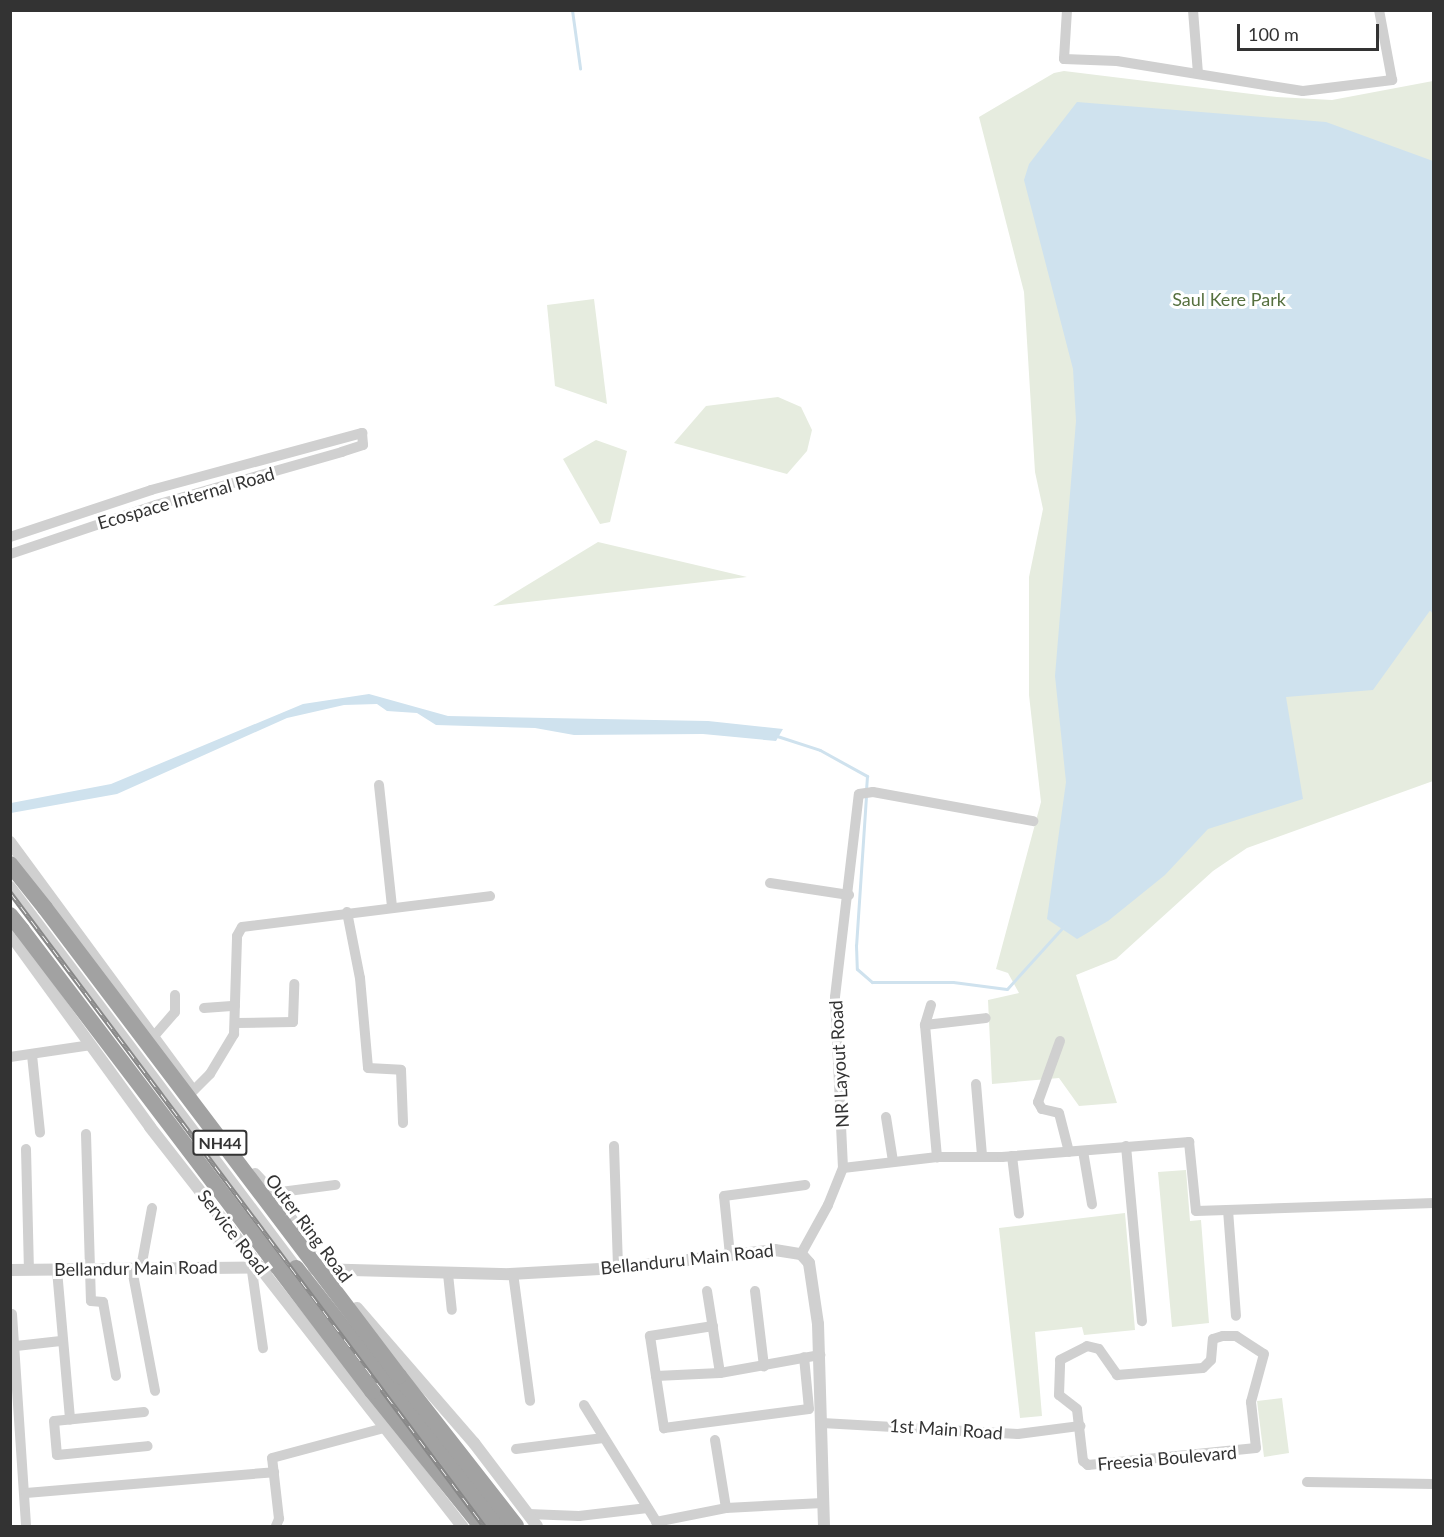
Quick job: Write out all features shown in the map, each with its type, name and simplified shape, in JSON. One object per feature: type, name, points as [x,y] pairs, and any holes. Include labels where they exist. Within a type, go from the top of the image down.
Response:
[{"type":"highway","name":"Outer Ring Road","points":[[10,864],[516,1527]]},
{"type":"highway","name":"NH44","points":[[10,915],[16,932],[372,1391],[481,1527]]},
{"type":"highway","points":[[296,1268],[500,1527]]},
{"type":"street","points":[[1067,10],[1064,59],[1118,61],[1303,91],[1387,82],[1393,76],[1379,10]]},
{"type":"street","points":[[1196,11],[1198,73]]},
{"type":"street","name":"Ecospace Internal Road","points":[[10,537],[115,501],[220,471],[340,441],[362,439],[342,452],[312,462],[119,517],[10,554]]},
{"type":"street","points":[[340,441],[342,452]]},
{"type":"street","points":[[308,449],[312,462]]},
{"type":"street","points":[[220,471],[224,487]]},
{"type":"street","points":[[115,501],[119,517]]},
{"type":"street","points":[[379,785],[392,906]]},
{"type":"street","name":"NR Layout Road","points":[[801,1254],[828,1205],[843,1168],[834,997],[865,793],[1033,821]]},
{"type":"street","points":[[10,842],[155,1035],[193,1091],[273,1193],[326,1269],[537,1527]]},
{"type":"street","points":[[770,882],[849,895]]},
{"type":"street","points":[[10,887],[296,1268]]},
{"type":"street","points":[[193,1091],[224,1052],[236,1023],[237,936],[242,927],[392,906],[490,896]]},
{"type":"street","points":[[347,912],[360,978],[368,1068],[401,1070],[404,1123]]},
{"type":"street","name":"Service Road","points":[[16,932],[91,1046],[255,1264],[462,1527]]},
{"type":"street","points":[[236,1023],[293,1022],[294,984]]},
{"type":"street","points":[[155,1035],[175,1012],[175,995]]},
{"type":"street","points":[[931,1005],[925,1025],[938,1157]]},
{"type":"street","points":[[204,1008],[235,1006]]},
{"type":"street","points":[[925,1025],[986,1018]]},
{"type":"street","points":[[1060,1041],[1038,1102],[1042,1109],[1059,1113],[1069,1152]]},
{"type":"street","points":[[10,1058],[91,1046]]},
{"type":"street","points":[[32,1055],[40,1133]]},
{"type":"street","points":[[976,1084],[982,1156]]},
{"type":"street","points":[[886,1117],[893,1161]]},
{"type":"street","points":[[86,1134],[91,1301],[103,1302],[116,1376]]},
{"type":"street","points":[[843,1168],[938,1157],[1012,1156],[1189,1142],[1196,1211],[1434,1203]]},
{"type":"street","points":[[614,1146],[618,1268]]},
{"type":"street","points":[[1126,1146],[1142,1321]]},
{"type":"street","points":[[26,1149],[29,1270]]},
{"type":"street","points":[[1083,1151],[1092,1204]]},
{"type":"street","points":[[1012,1156],[1019,1214]]},
{"type":"street","points":[[208,1202],[243,1200],[273,1193],[334,1185]]},
{"type":"street","points":[[730,1255],[724,1197],[805,1185]]},
{"type":"street","points":[[152,1208],[137,1269],[155,1391]]},
{"type":"street","points":[[1228,1210],[1236,1316]]},
{"type":"street","name":"Bellanduru Main Road","points":[[296,1268],[513,1274],[618,1268],[775,1250],[801,1254]]},
{"type":"street","points":[[801,1254],[809,1263],[813,1281],[820,1355],[824,1527]]},
{"type":"street","points":[[255,1264],[263,1348]]},
{"type":"street","name":"Bellandur Main Road","points":[[10,1270],[137,1269],[255,1264],[296,1268]]},
{"type":"street","points":[[57,1270],[61,1341],[70,1419]]},
{"type":"street","points":[[448,1274],[452,1310]]},
{"type":"street","points":[[513,1274],[530,1401]]},
{"type":"street","points":[[707,1291],[720,1372]]},
{"type":"street","points":[[755,1291],[764,1366]]},
{"type":"street","points":[[12,1314],[16,1346],[15,1395],[26,1493],[26,1527]]},
{"type":"street","points":[[713,1326],[650,1336],[664,1428],[809,1409],[804,1357]]},
{"type":"street","name":"Freesia Boulevard","points":[[1223,1336],[1236,1336],[1264,1354],[1251,1402],[1257,1446],[1250,1452],[1088,1465],[1083,1461],[1075,1427],[1077,1409],[1059,1395],[1057,1373],[1060,1360],[1078,1348],[1099,1349],[1117,1375],[1203,1368],[1211,1360],[1213,1339],[1223,1336]]},
{"type":"street","points":[[16,1346],[61,1341]]},
{"type":"street","points":[[656,1376],[720,1372],[820,1355]]},
{"type":"street","points":[[584,1405],[658,1524],[726,1508],[823,1503]]},
{"type":"street","points":[[144,1412],[54,1421],[57,1455],[148,1446]]},
{"type":"street","name":"1st Main Road","points":[[822,1423],[1018,1434],[1075,1427]]},
{"type":"street","points":[[276,1527],[279,1519],[272,1458],[384,1428]]},
{"type":"street","points":[[516,1449],[603,1438]]},
{"type":"street","points":[[715,1440],[726,1508]]},
{"type":"street","points":[[26,1493],[274,1472]]},
{"type":"street","points":[[1307,1482],[1434,1484]]},
{"type":"street","points":[[528,1514],[579,1516],[648,1508]]},
{"type":"green space","name":"Saul Kere Park","points":[[1064,71],[1277,97],[1332,100],[1433,81],[1433,781],[1247,848],[1213,871],[1116,959],[1076,975],[1117,1103],[1079,1106],[1059,1078],[992,1084],[988,1000],[1019,993],[1008,973],[996,969],[1041,802],[1029,695],[1029,577],[1043,509],[1035,472],[1024,292],[979,117],[1054,73]]},
{"type":"green space","points":[[594,299],[607,404],[555,386],[547,305]]},
{"type":"green space","points":[[778,397],[801,407],[812,430],[807,451],[787,474],[674,443],[706,406]]},
{"type":"green space","points":[[596,440],[627,451],[610,522],[600,524],[563,459]]},
{"type":"green space","points":[[598,542],[747,577],[493,606]]},
{"type":"green space","points":[[1186,1170],[1190,1221],[1201,1220],[1209,1323],[1172,1327],[1158,1172]]},
{"type":"green space","points":[[1125,1213],[1135,1330],[1084,1335],[1082,1327],[1035,1332],[1042,1416],[1020,1418],[999,1228]]},
{"type":"green space","points":[[1282,1398],[1289,1453],[1264,1457],[1257,1401]]},
{"type":"water","name":"Saul Kere Park","points":[[1077,102],[1326,122],[1433,161],[1434,605],[1373,690],[1286,697],[1303,799],[1208,829],[1165,875],[1108,921],[1077,939],[1047,919],[1066,782],[1055,676],[1076,421],[1073,369],[1024,180],[1029,164]]},
{"type":"water","points":[[369,694],[448,716],[708,721],[783,729],[776,741],[703,734],[574,735],[535,728],[436,725],[417,713],[387,711],[377,704],[344,705],[287,718],[117,794],[11,813],[11,803],[111,784],[303,704]]},
{"type":"waterway","points":[[572,10],[580,68]]},
{"type":"waterway","points":[[1429,607],[1434,613]]},
{"type":"waterway","points":[[777,736],[820,750],[867,776],[866,789]]},
{"type":"waterway","points":[[866,796],[856,945],[857,969],[872,982],[953,982],[1007,989],[1064,926]]},
{"type":"railway","points":[[10,892],[484,1526]]}]
